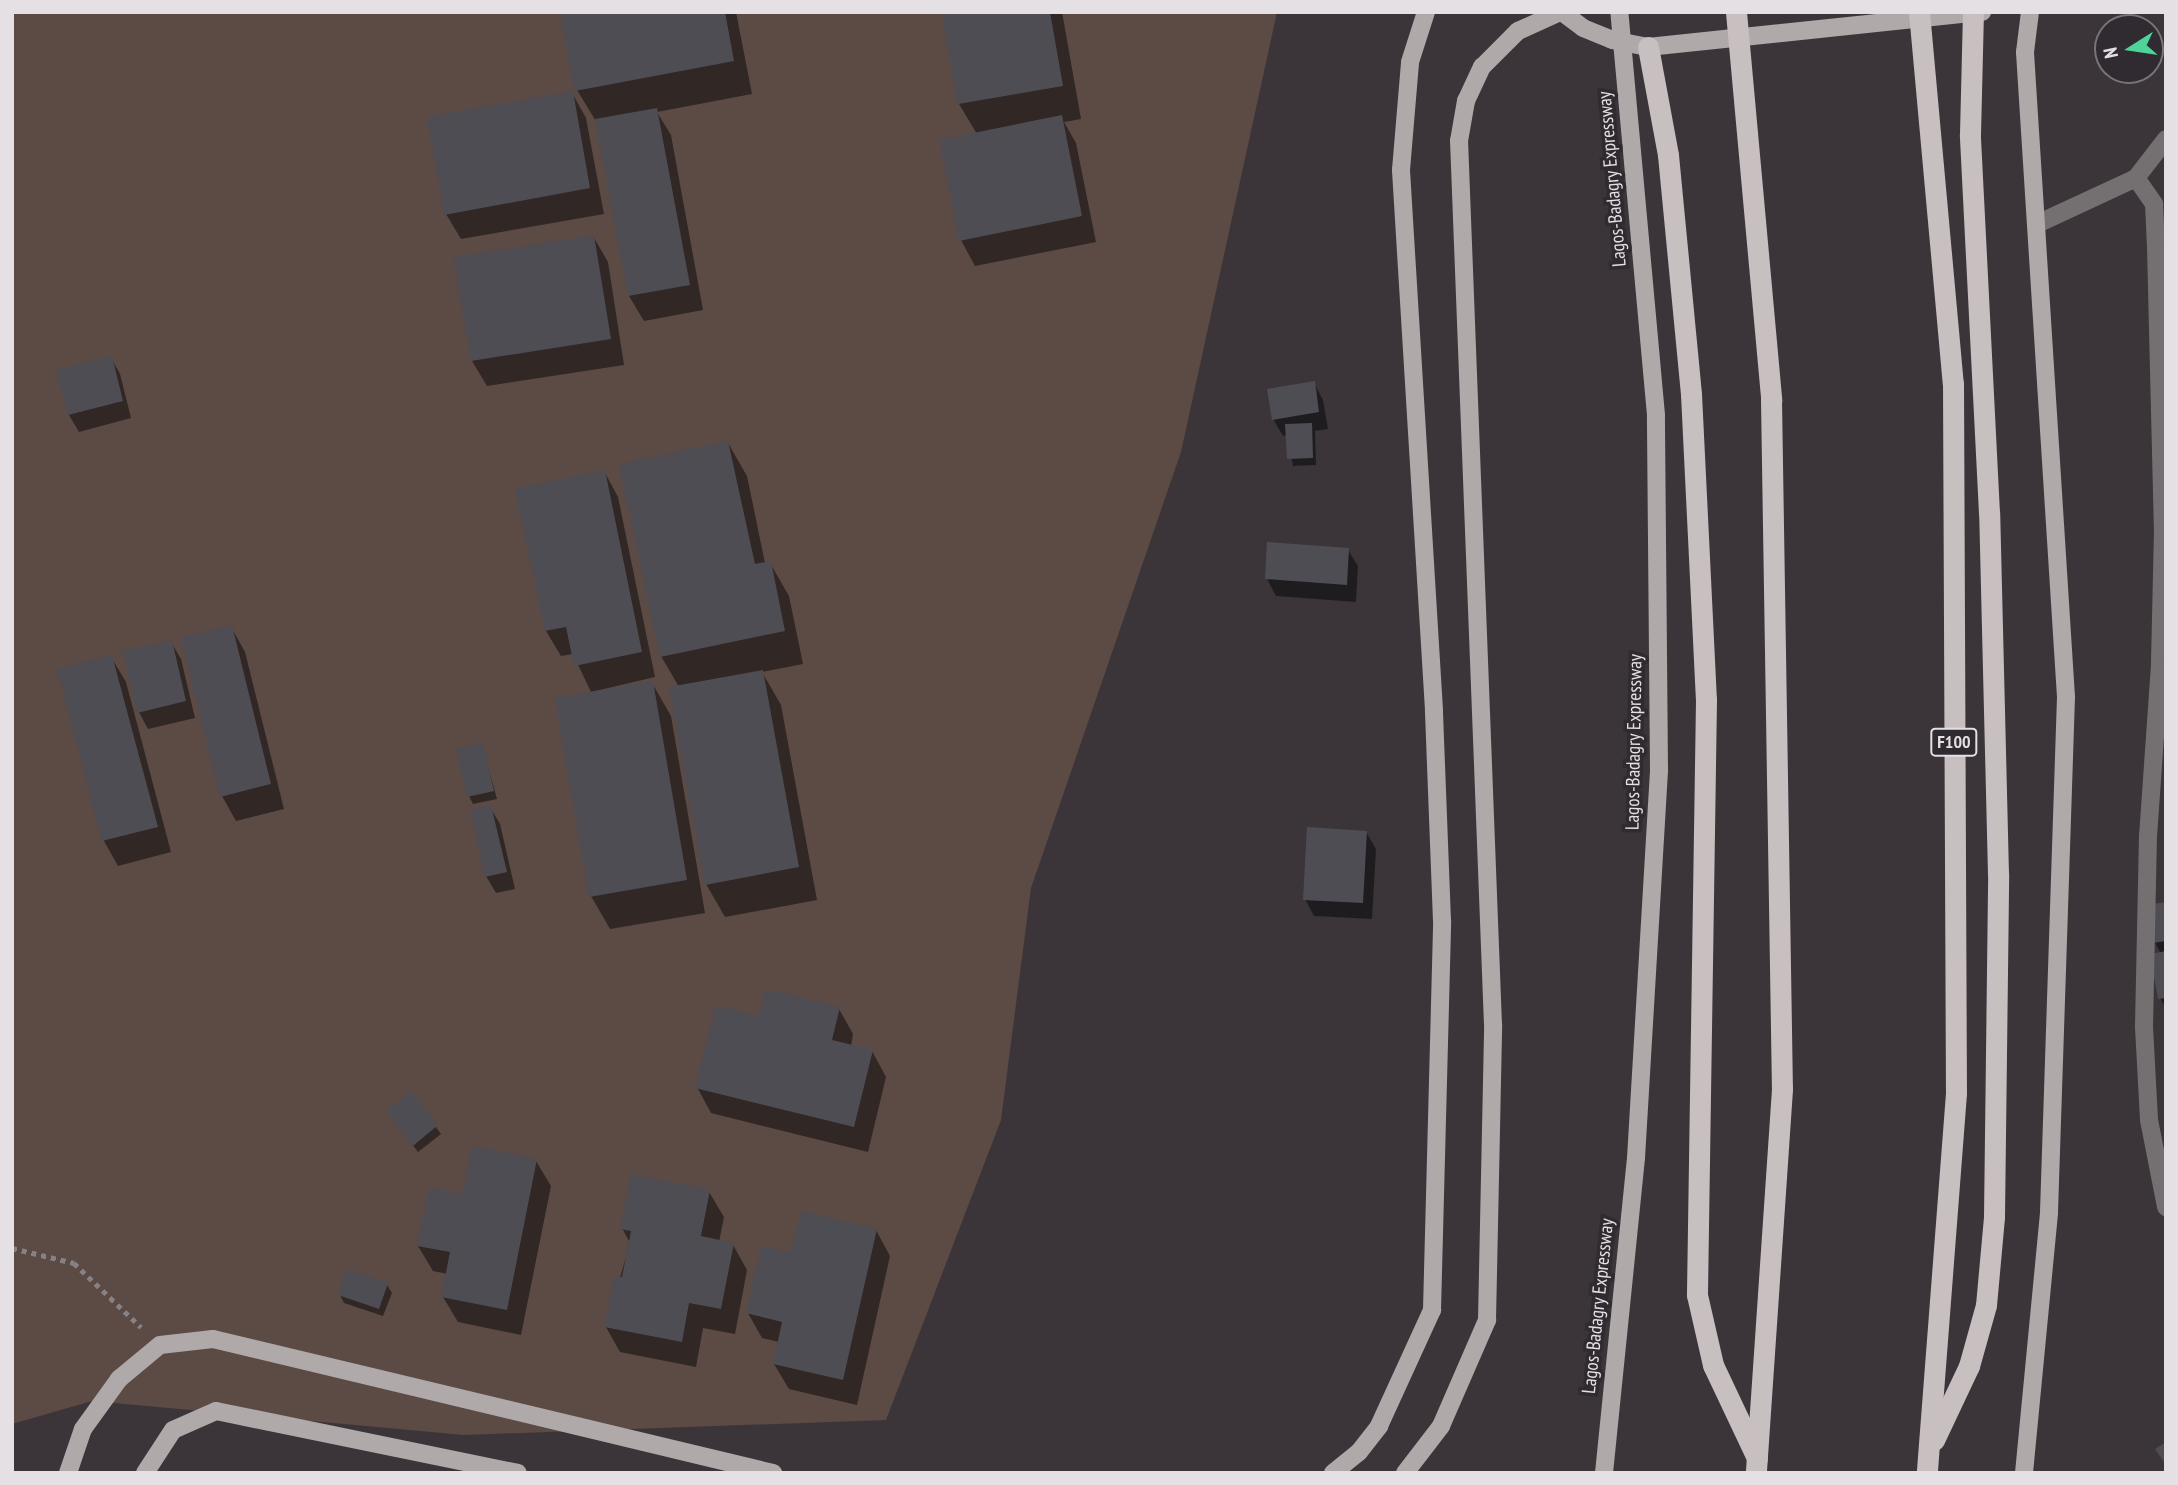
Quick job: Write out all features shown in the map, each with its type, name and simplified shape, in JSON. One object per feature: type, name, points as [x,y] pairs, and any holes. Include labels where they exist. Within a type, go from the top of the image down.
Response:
[{"type":"highway","points":[[1736,12],[1771,400],[1782,1061],[1757,1466]]},
{"type":"highway","name":"F100","points":[[1919,12],[1953,383],[1956,1093],[1927,1473]]},
{"type":"highway","points":[[1929,1450],[1969,1366],[1979,1329],[1994,1217],[1998,874],[1995,684],[1970,134],[1978,13]]},
{"type":"highway","points":[[1648,47],[1668,155],[1691,394],[1706,700],[1698,1295],[1713,1365],[1757,1466]]},
{"type":"main road","points":[[1332,1473],[1359,1452],[1379,1426],[1432,1310],[1442,921],[1434,710],[1401,170],[1410,62],[1426,12]]},
{"type":"main road","points":[[1405,1473],[1441,1426],[1487,1320],[1493,1025],[1459,141],[1466,101],[1482,67],[1518,31],[1561,12],[1583,28],[1612,40],[1648,47],[1978,13]]},
{"type":"main road","name":"Lagos-Badagry Expressway","points":[[1604,1473],[1636,1158],[1659,770],[1656,415],[1619,12]]},
{"type":"main road","points":[[2024,1473],[2049,1212],[2066,697],[2025,52],[2030,12]]},
{"type":"main road","points":[[68,1473],[83,1429],[119,1379],[160,1345],[213,1339],[773,1473]]},
{"type":"main road","points":[[145,1473],[173,1430],[216,1410],[518,1473]]},
{"type":"street","points":[[2037,224],[2136,178],[2166,139]]},
{"type":"street","points":[[2136,178],[2154,204],[2156,247],[2163,530],[2160,665],[2148,835],[2144,1027],[2149,1120],[2166,1207]]},
{"type":"path","points":[[12,1248],[74,1263],[160,1345]]},
{"type":"shaded area","points":[[12,12],[1277,12],[1181,452],[1031,888],[1001,1120],[886,1420],[464,1435],[92,1401],[12,1424]]},
{"type":"building","points":[[560,12],[725,12],[734,61],[575,91]]},
{"type":"building","points":[[941,12],[1050,12],[1063,86],[958,104]]},
{"type":"building","points":[[573,91],[590,188],[444,215],[427,117]]},
{"type":"building","points":[[657,108],[690,285],[628,296],[595,119]]},
{"type":"building","points":[[1062,115],[1082,216],[959,241],[939,140]]},
{"type":"building","points":[[594,235],[611,339],[471,361],[453,257]]},
{"type":"building","points":[[112,356],[123,401],[68,415],[56,370]]},
{"type":"building","points":[[1315,381],[1319,412],[1272,420],[1267,389]]},
{"type":"building","points":[[1312,423],[1313,458],[1287,459],[1285,424]]},
{"type":"building","points":[[728,441],[755,564],[771,561],[785,631],[660,657],[619,464]]},
{"type":"building","points":[[605,470],[642,652],[574,666],[566,627],[545,631],[515,488]]},
{"type":"building","points":[[1267,542],[1349,548],[1347,585],[1265,579]]},
{"type":"building","points":[[232,625],[271,784],[220,797],[181,637]]},
{"type":"building","points":[[172,640],[186,701],[137,713],[123,651]]},
{"type":"building","points":[[112,655],[158,827],[102,841],[57,669]]},
{"type":"building","points":[[763,670],[799,867],[705,885],[669,687]]},
{"type":"building","points":[[653,681],[687,880],[589,897],[555,698]]},
{"type":"building","points":[[483,743],[494,791],[467,797],[456,749]]},
{"type":"building","points":[[491,805],[507,872],[485,877],[470,810]]},
{"type":"building","points":[[1307,827],[1367,831],[1363,903],[1303,900]]},
{"type":"building","points":[[2166,902],[2166,941],[2153,943],[2147,905]]},
{"type":"building","points":[[2166,951],[2166,998],[2158,999],[2150,954]]},
{"type":"building","points":[[765,989],[840,1007],[832,1040],[873,1050],[854,1127],[695,1088],[715,1005],[759,1016]]},
{"type":"building","points":[[411,1091],[438,1125],[413,1146],[386,1111]]},
{"type":"building","points":[[472,1146],[537,1159],[507,1310],[441,1297],[450,1252],[417,1246],[429,1187],[463,1194]]},
{"type":"building","points":[[631,1174],[710,1190],[701,1236],[734,1243],[721,1309],[689,1303],[682,1342],[604,1327],[614,1276],[622,1277],[631,1231],[620,1229]]},
{"type":"building","points":[[801,1211],[877,1229],[843,1380],[773,1364],[782,1322],[746,1313],[761,1246],[791,1253]]},
{"type":"building","points":[[346,1269],[388,1283],[379,1309],[338,1295]]},
{"type":"building","points":[[2166,1442],[2166,1465],[2155,1449]]}]
